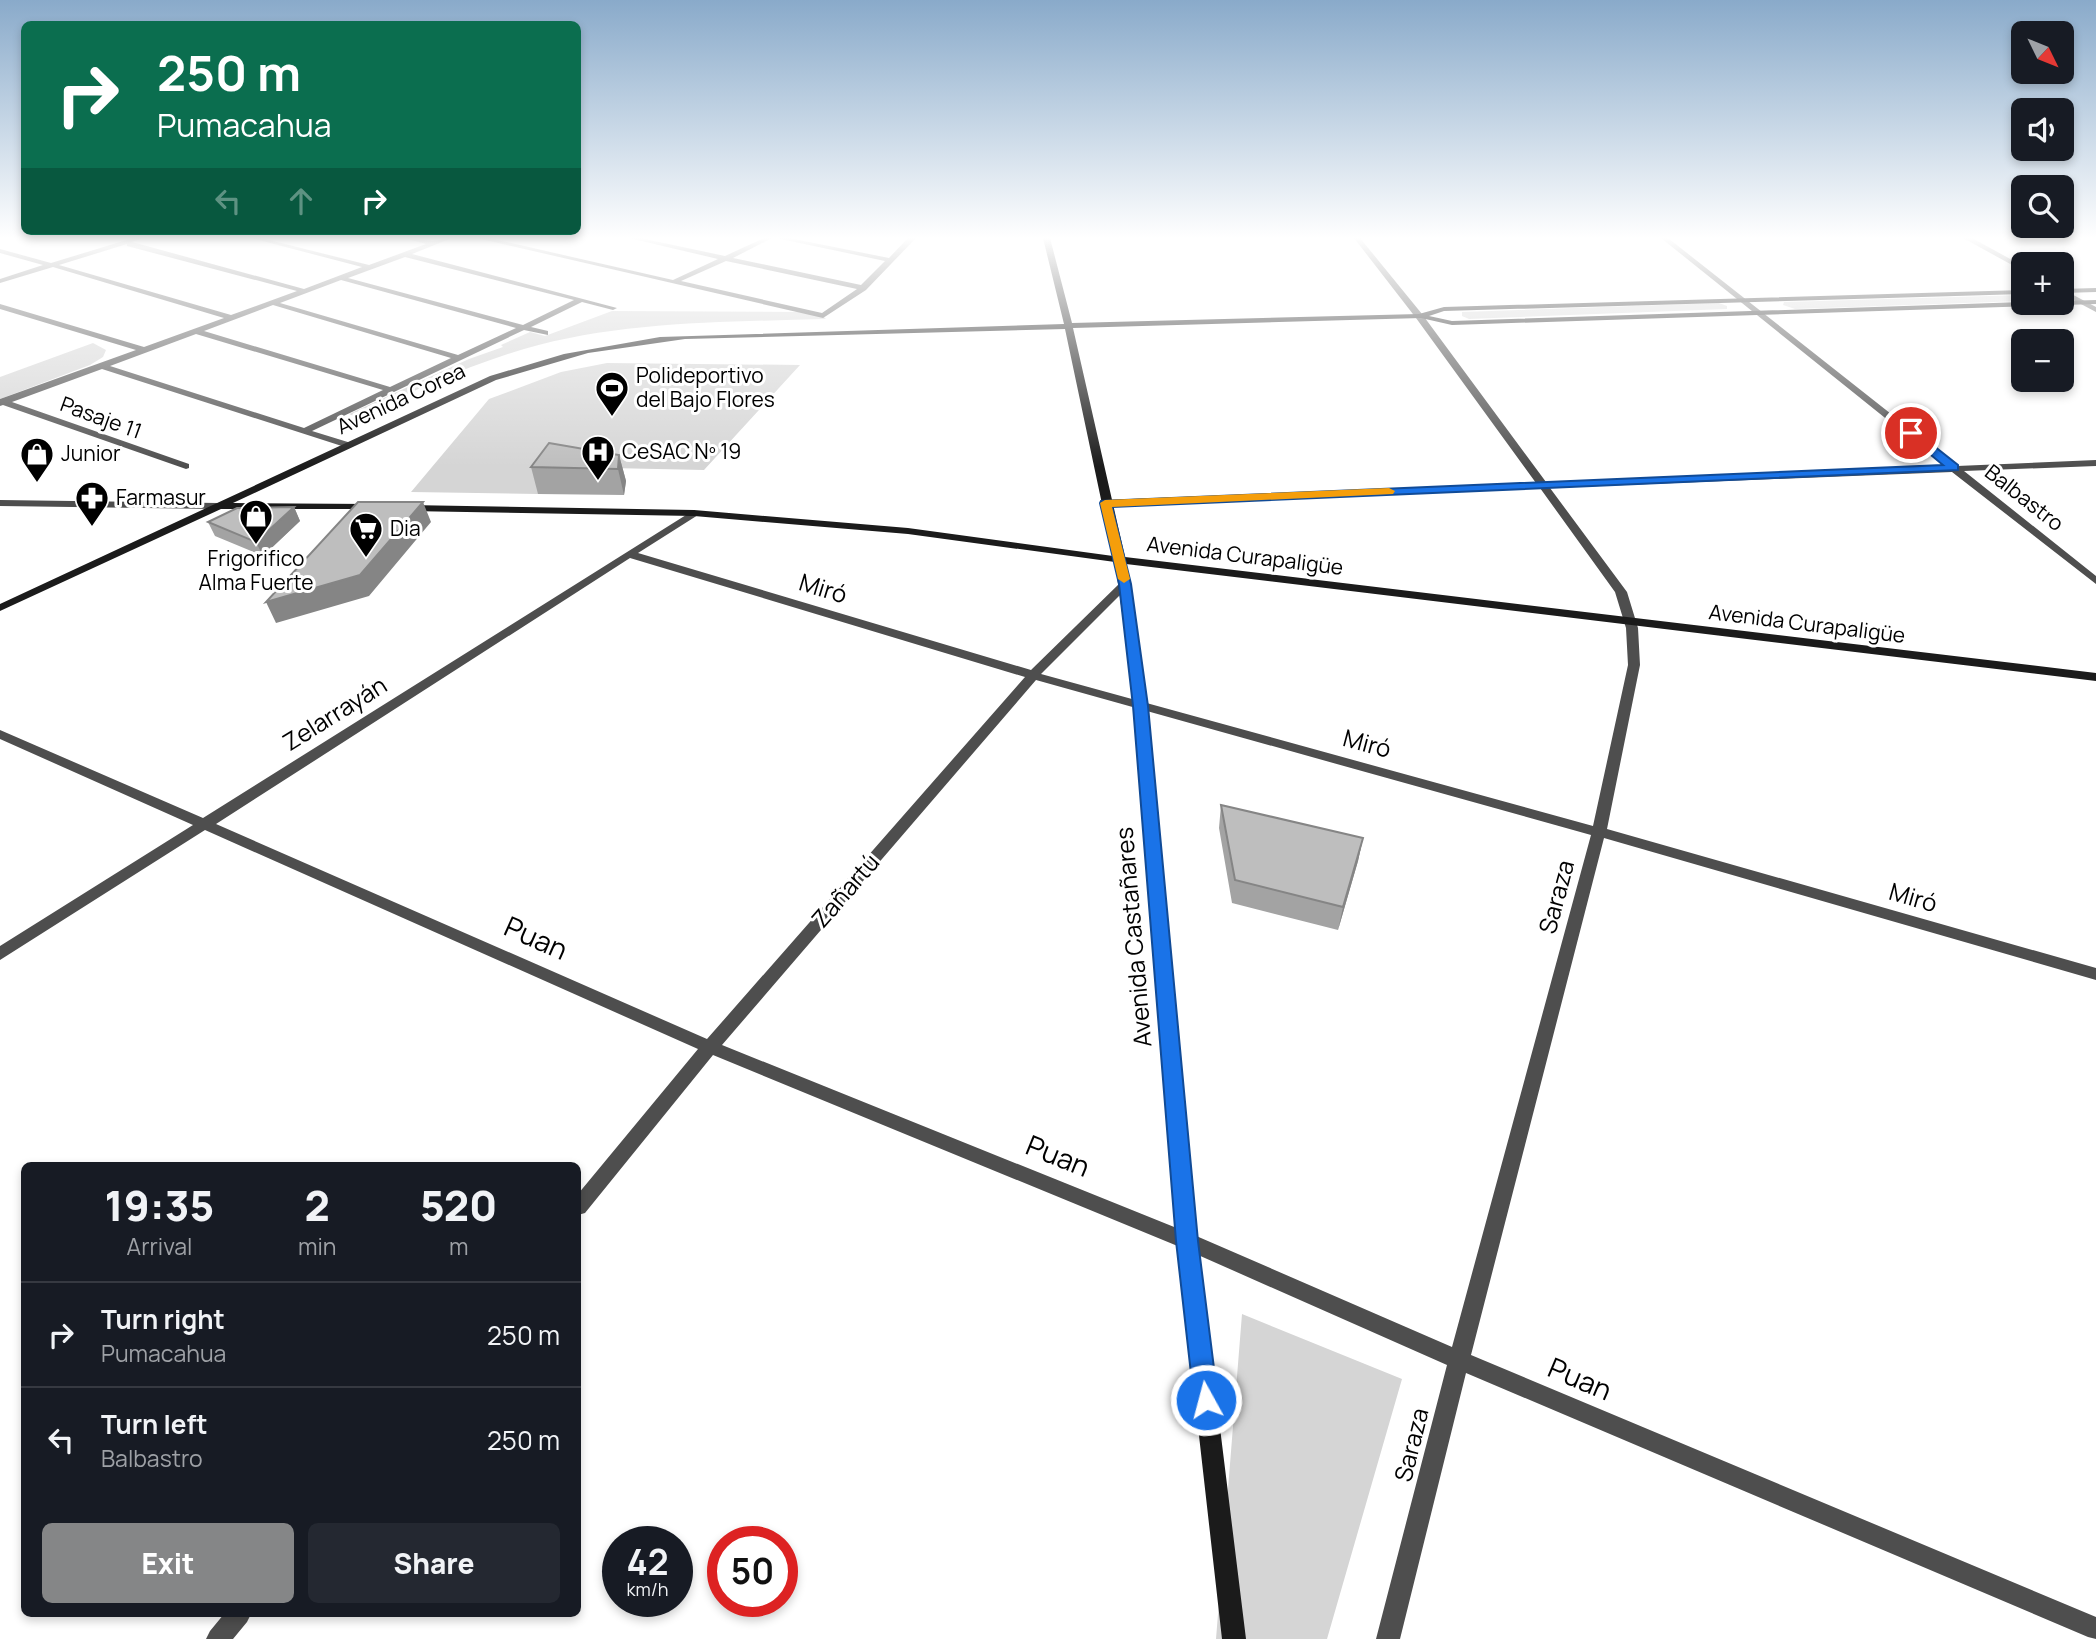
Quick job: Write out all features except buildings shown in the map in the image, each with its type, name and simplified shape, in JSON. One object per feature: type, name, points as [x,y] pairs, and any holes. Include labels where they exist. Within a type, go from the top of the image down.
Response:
[{"type":"main road","name":"Avenida Castañares","points":[[1066,314],[1105,503],[1125,584],[1141,706],[1187,1241],[1234,1639]]},
{"type":"main road","points":[[1419,316],[1424,314]]},
{"type":"main road","points":[[1419,316],[1452,323],[1715,314]]},
{"type":"main road","name":"Avenida Corea","points":[[0,608],[493,377],[563,355],[616,345],[685,337],[1419,316]]},
{"type":"main road","points":[[218,506],[381,508]]},
{"type":"main road","name":"Avenida Curapaligüe","points":[[395,508],[694,513],[908,531],[1633,623],[2096,677]]},
{"type":"street","points":[[28,314],[144,350]]},
{"type":"street","points":[[220,314],[232,318]]},
{"type":"street","points":[[2,402],[242,314]]},
{"type":"street","points":[[312,314],[460,358]]},
{"type":"street","points":[[475,314],[545,333]]},
{"type":"street","points":[[303,431],[549,314]]},
{"type":"street","name":"Balbastro","points":[[1763,314],[2096,580]]},
{"type":"street","name":"Saraza","points":[[1388,1639],[1599,832],[1634,665],[1633,623],[1620,592],[1419,316]]},
{"type":"street","points":[[196,331],[391,390]]},
{"type":"street","points":[[102,366],[348,445]]},
{"type":"street","name":"Pasaje 11","points":[[2,402],[186,466]]},
{"type":"street","points":[[1105,503],[2096,463]]},
{"type":"street","points":[[0,503],[218,506]]},
{"type":"street","name":"Zelarrayán","points":[[0,954],[694,513]]},
{"type":"street","name":"Miró","points":[[628,554],[1141,706],[1599,832],[2096,974]]},
{"type":"street","name":"Zañartú","points":[[581,1203],[710,1048],[1033,675],[1125,584]]},
{"type":"street","name":"Puan","points":[[0,734],[710,1048],[1187,1241],[1459,1360],[2096,1629]]},
{"type":"street","points":[[218,1639],[236,1617]]},
{"type":"shaded area","points":[[603,314],[818,314],[826,319],[636,328],[561,340],[481,363],[356,417],[349,414],[469,359],[503,347],[501,345],[530,332],[545,336]]},
{"type":"shaded area","points":[[1462,314],[1585,314],[1469,319]]},
{"type":"shaded area","points":[[93,343],[106,350],[103,357],[90,365],[0,399],[0,377]]},
{"type":"shaded area","name":"Polideportivo del Bajo Flores","points":[[607,363],[800,365],[704,470],[563,467],[556,469],[538,494],[411,492],[489,399],[561,372]]},
{"type":"shaded area","points":[[1242,1314],[1402,1379],[1327,1639],[1216,1639]]},
{"type":"slow traffic","points":[[1124,579],[1105,503],[1389,491]]},
{"type":"place","name":"Polideportivo del Bajo Flores","points":[[612,418]]},
{"type":"place","name":"CeSAC Nº 19","points":[[598,482]]},
{"type":"place","name":"Junior","points":[[37,484]]},
{"type":"place","name":"Farmasur","points":[[92,528]]},
{"type":"place","name":"Frigorifico Alma Fuerte","points":[[256,546]]},
{"type":"place","name":"Dia","points":[[366,559]]},
{"type":"route","points":[[1206,1400],[1187,1241],[1141,706],[1125,584],[1105,503],[1954,468],[1911,433]]}]
